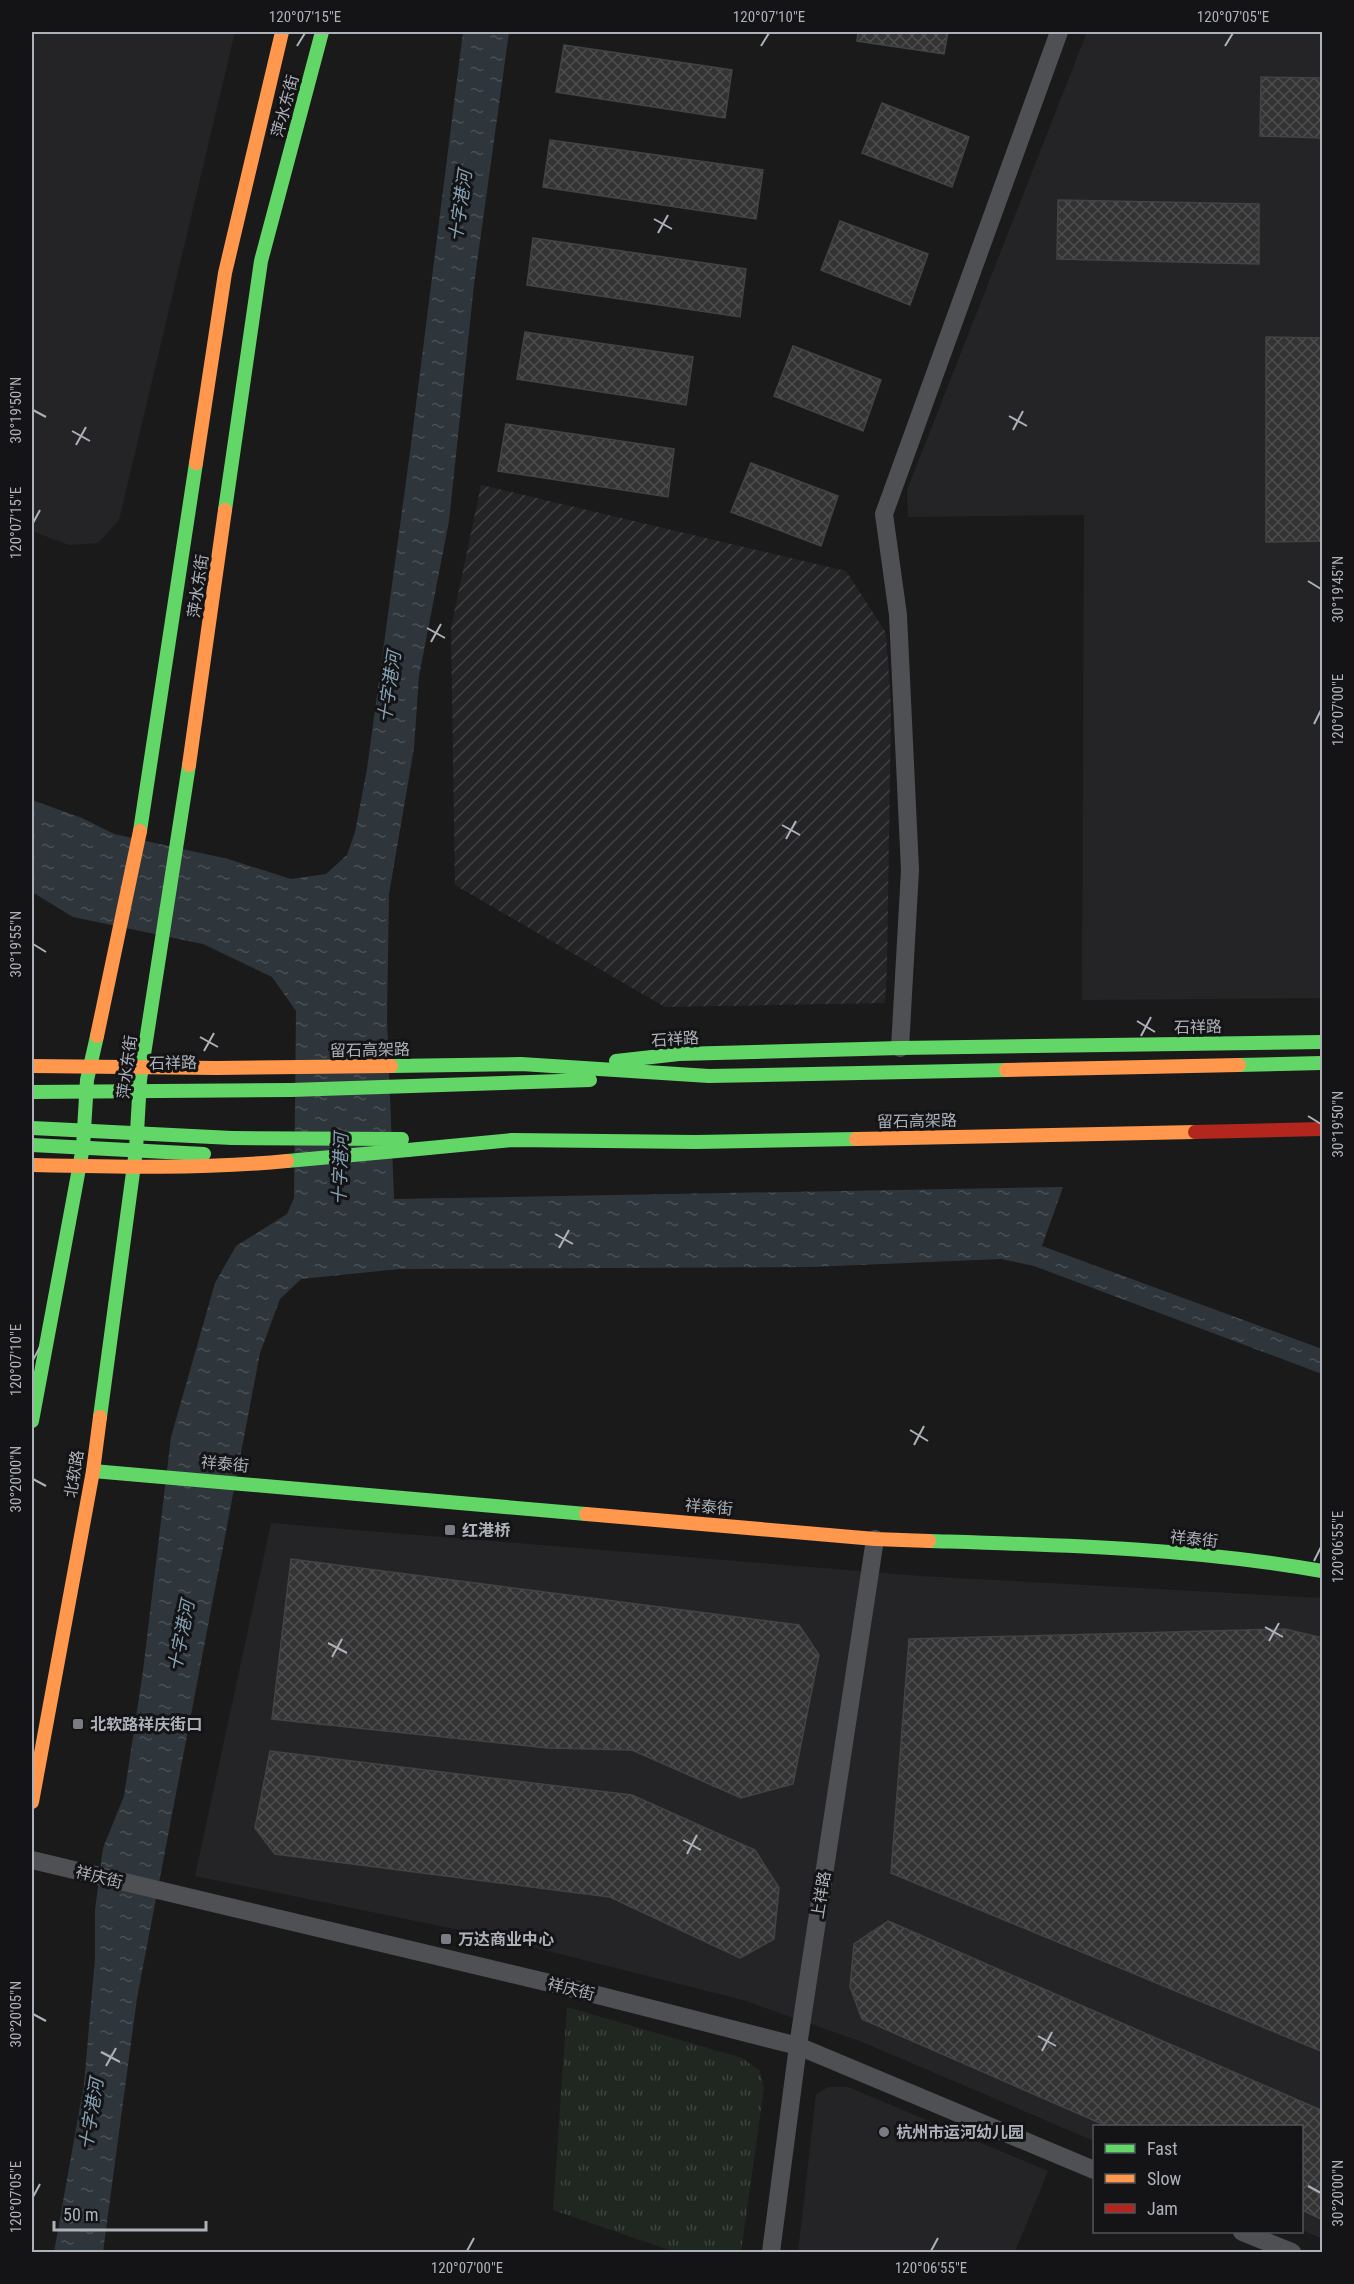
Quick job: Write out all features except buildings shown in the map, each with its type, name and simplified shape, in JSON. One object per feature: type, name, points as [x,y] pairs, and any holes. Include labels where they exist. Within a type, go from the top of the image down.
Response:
[{"type":"main road","name":"萍水东街","points":[[83,1147],[87,1080],[142,824],[225,273],[282,32]]},
{"type":"main road","name":"萍水东街","points":[[136,1150],[140,1080],[181,822],[261,261],[322,32]]},
{"type":"main road","name":"石祥路","points":[[32,1080],[404,1076],[517,1072],[679,1054],[900,1048],[1323,1042]]},
{"type":"main road","name":"留石高架路","points":[[32,1092],[291,1090],[710,1076],[1323,1063]]},
{"type":"main road","name":"留石高架路","points":[[32,1065],[227,1068],[521,1064],[710,1076]]},
{"type":"main road","name":"留石高架路","points":[[32,1128],[232,1138],[708,1142],[1323,1129]]},
{"type":"main road","name":"留石高架路","points":[[32,1165],[166,1168],[235,1166],[512,1140]]},
{"type":"main road","points":[[32,1145],[275,1158],[493,1156]]},
{"type":"main road","points":[[32,1421],[83,1147]]},
{"type":"main road","points":[[577,1155],[1123,1147]]},
{"type":"main road","name":"北软路","points":[[32,1802],[93,1470],[136,1150]]},
{"type":"main road","name":"祥泰街","points":[[93,1470],[875,1539],[1100,1546],[1277,1563],[1323,1571]]},
{"type":"street","points":[[900,1048],[910,870],[898,615],[884,514],[1059,32]]},
{"type":"street","name":"上祥路","points":[[771,2253],[798,2046],[875,1539]]},
{"type":"street","name":"祥庆街","points":[[32,1860],[558,1985],[798,2046],[1093,2169]]},
{"type":"street","points":[[1244,2233],[1292,2253]]},
{"type":"shaded area","points":[[32,32],[235,32],[119,520],[98,543],[69,545],[32,531]]},
{"type":"shaded area","points":[[1087,32],[1322,32],[1322,998],[1082,1000],[1084,515],[908,517],[907,490]]},
{"type":"shaded area","points":[[481,485],[846,571],[886,633],[891,705],[885,1003],[665,1007],[455,885],[451,628]]},
{"type":"shaded area","points":[[271,1523],[920,1576],[1322,1598],[1322,2239],[1303,2230],[1303,2125],[1093,2125],[1093,2141],[862,2042],[743,2000],[484,1935],[195,1876]]},
{"type":"shaded area","name":"杭州市运河幼儿园","points":[[828,2087],[848,2087],[1048,2171],[1015,2252],[798,2252],[816,2094]]},
{"type":"green space","points":[[567,2007],[742,2058],[760,2071],[764,2088],[741,2252],[675,2252],[553,2210]]},
{"type":"water","name":"十字港河","points":[[463,32],[509,32],[474,285],[449,521],[419,676],[414,748],[389,894],[387,1019],[394,1199],[1063,1187],[1042,1246],[1322,1349],[1322,1374],[1034,1266],[1001,1259],[811,1267],[399,1269],[301,1279],[280,1299],[260,1353],[137,1998],[103,2252],[54,2252],[84,2084],[95,1958],[95,1910],[103,1848],[124,1796],[143,1671],[171,1437],[215,1283],[236,1246],[287,1214],[294,1198],[296,1011],[272,977],[203,944],[73,917],[32,892],[32,800],[82,818],[114,834],[228,859],[291,879],[326,874],[347,855],[355,832],[367,769]]},
{"type":"traffic: fast","points":[[225,510],[261,261],[322,32]]},
{"type":"traffic: fast","points":[[140,831],[196,463]]},
{"type":"traffic: fast","points":[[100,1417],[136,1150],[140,1080],[189,765]]},
{"type":"traffic: fast","points":[[32,1421],[83,1147],[87,1080],[97,1036]]},
{"type":"traffic: fast","points":[[616,1061],[679,1054],[900,1048],[1322,1042]]},
{"type":"traffic: fast","points":[[1239,1065],[1322,1063]]},
{"type":"traffic: fast","points":[[391,1066],[521,1064],[709,1076],[1006,1070]]},
{"type":"traffic: fast","points":[[291,1090],[590,1080]]},
{"type":"traffic: fast","points":[[32,1092],[291,1090]]},
{"type":"traffic: fast","points":[[32,1128],[232,1138]]},
{"type":"traffic: fast","points":[[232,1138],[402,1139]]},
{"type":"traffic: fast","points":[[408,1150],[512,1140],[696,1142],[856,1139]]},
{"type":"traffic: fast","points":[[32,1145],[204,1154]]},
{"type":"traffic: fast","points":[[287,1161],[408,1150]]},
{"type":"traffic: fast","points":[[93,1471],[586,1514]]},
{"type":"traffic: fast","points":[[929,1541],[1175,1552],[1322,1571]]},
{"type":"traffic: slow","points":[[196,463],[225,273],[282,32]]},
{"type":"traffic: slow","points":[[189,765],[225,510]]},
{"type":"traffic: slow","points":[[97,1036],[140,831]]},
{"type":"traffic: slow","points":[[1006,1070],[1239,1065]]},
{"type":"traffic: slow","points":[[32,1066],[216,1068],[391,1066]]},
{"type":"traffic: slow","points":[[856,1139],[1195,1132]]},
{"type":"traffic: slow","points":[[32,1165],[192,1166],[287,1161]]},
{"type":"traffic: slow","points":[[32,1802],[93,1471],[100,1417]]},
{"type":"traffic: slow","points":[[586,1514],[875,1539],[929,1541]]},
{"type":"traffic: jam","points":[[1195,1132],[1322,1129]]},
{"type":"place","name":"红港桥","points":[[450,1530]]},
{"type":"place","name":"北软路祥庆街口","points":[[78,1724]]},
{"type":"place","name":"万达商业中心","points":[[446,1939]]},
{"type":"place","name":"杭州市运河幼儿园","points":[[884,2132]]}]
